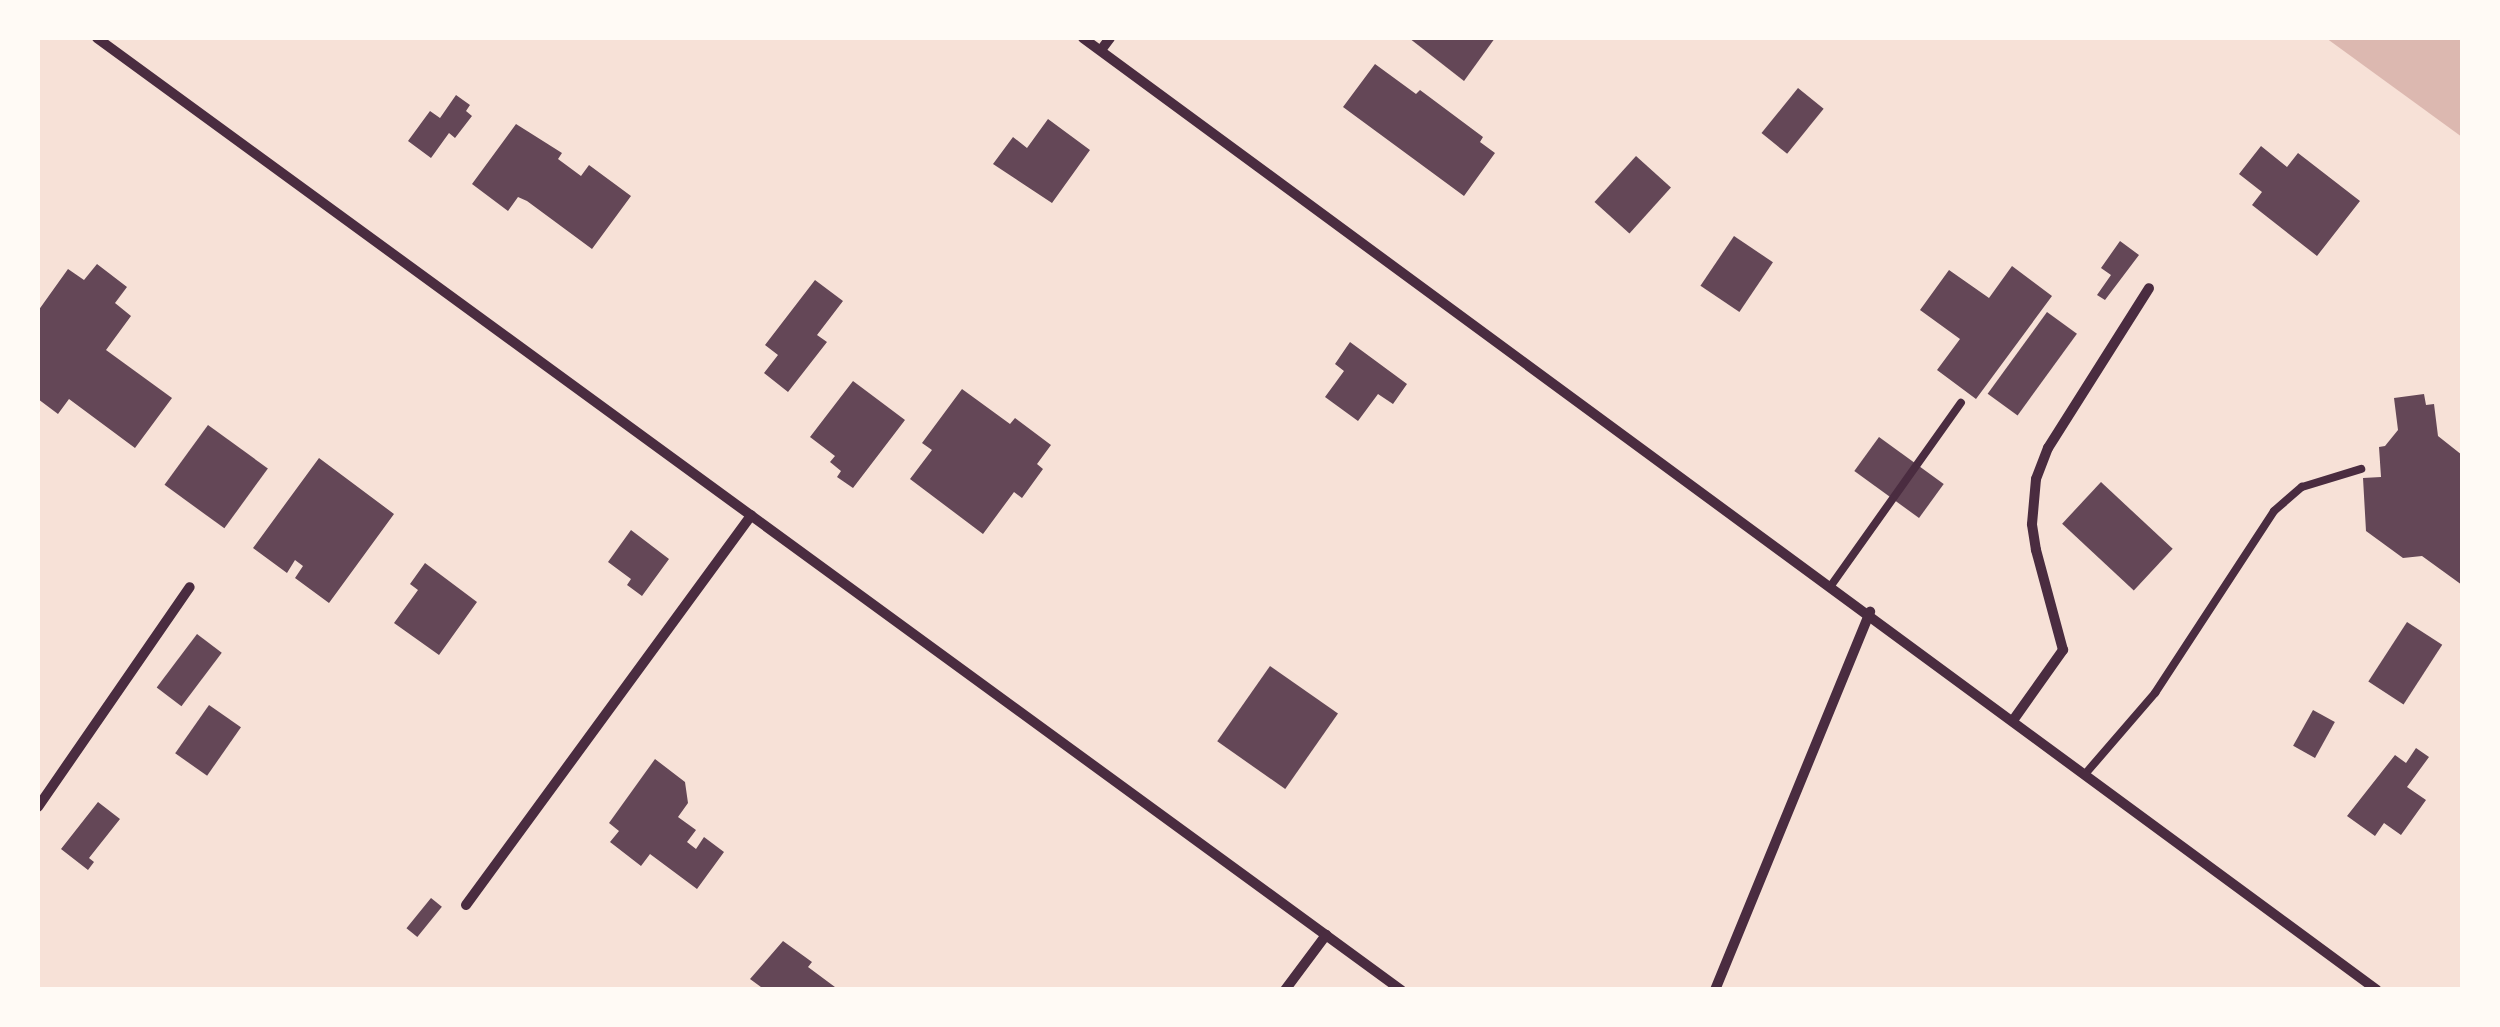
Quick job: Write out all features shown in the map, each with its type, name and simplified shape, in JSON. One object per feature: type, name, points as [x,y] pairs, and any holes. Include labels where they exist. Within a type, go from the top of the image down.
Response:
[{"type":"street","points":[[97,38],[1400,990]]},
{"type":"street","points":[[1083,38],[1830,587],[1870,612],[2378,990]]},
{"type":"street","points":[[1101,50],[1110,38]]},
{"type":"street","points":[[2014,720],[2062,650],[2061,631],[2036,550],[2036,479],[2048,448],[2149,288]]},
{"type":"street","points":[[466,905],[751,515]]},
{"type":"street","points":[[38,808],[190,586]]},
{"type":"street","points":[[1715,990],[1870,612]]},
{"type":"street","points":[[1285,990],[1326,935]]},
{"type":"lane","points":[[1830,587],[1960,403]]},
{"type":"lane","points":[[2086,773],[2155,693],[2274,511],[2302,486],[2361,469]]},
{"type":"shaded area","points":[[2326,38],[2462,38],[2462,137]]},
{"type":"building","points":[[1409,38],[1495,38],[1464,81]]},
{"type":"building","points":[[1375,64],[1416,94],[1420,90],[1483,137],[1480,142],[1495,153],[1464,196],[1343,107]]},
{"type":"building","points":[[1798,88],[1824,109],[1787,154],[1761,133]]},
{"type":"building","points":[[456,95],[470,105],[466,111],[472,116],[455,138],[449,133],[431,158],[408,141],[430,111],[440,118]]},
{"type":"building","points":[[1048,119],[1090,150],[1052,203],[993,164],[1013,137],[1027,148]]},
{"type":"building","points":[[516,124],[562,153],[558,159],[581,176],[589,165],[631,196],[592,249],[527,201],[518,197],[508,211],[472,184]]},
{"type":"building","points":[[2261,146],[2287,167],[2298,153],[2360,201],[2317,256],[2252,205],[2262,192],[2239,174]]},
{"type":"building","points":[[1636,156],[1671,187],[1629,234],[1595,202]]},
{"type":"building","points":[[1734,236],[1773,262],[1739,312],[1700,286]]},
{"type":"building","points":[[2120,241],[2139,255],[2105,300],[2097,295],[2111,275],[2101,268]]},
{"type":"building","points":[[97,264],[127,287],[115,303],[131,316],[106,350],[172,398],[135,448],[69,399],[58,414],[38,399],[38,311],[68,269],[84,280]]},
{"type":"building","points":[[2012,266],[2052,296],[1976,399],[1937,370],[1960,339],[1920,310],[1949,270],[1989,298]]},
{"type":"building","points":[[815,280],[843,301],[817,335],[827,342],[788,392],[764,373],[778,355],[765,345]]},
{"type":"building","points":[[2047,312],[2077,334],[2018,415],[1988,394]]},
{"type":"building","points":[[1350,342],[1407,384],[1393,404],[1378,394],[1358,421],[1325,397],[1344,371],[1335,364]]},
{"type":"building","points":[[853,381],[905,420],[853,488],[837,477],[841,471],[830,462],[835,456],[810,437]]},
{"type":"building","points":[[962,389],[1010,424],[1015,418],[1051,445],[1037,464],[1043,469],[1022,498],[1014,492],[983,534],[910,479],[932,450],[922,443]]},
{"type":"building","points":[[2424,394],[2426,405],[2434,404],[2438,436],[2462,455],[2462,585],[2422,556],[2403,558],[2366,531],[2363,478],[2381,477],[2379,447],[2385,446],[2398,430],[2394,398]]},
{"type":"building","points":[[208,425],[268,468],[224,528],[165,485]]},
{"type":"building","points":[[1879,437],[1944,484],[1919,518],[1854,471]]},
{"type":"building","points":[[319,458],[394,514],[329,603],[295,578],[303,566],[295,560],[287,573],[253,548]]},
{"type":"building","points":[[2101,482],[2173,549],[2134,591],[2062,524]]},
{"type":"building","points":[[631,530],[669,559],[642,596],[627,585],[631,579],[608,562]]},
{"type":"building","points":[[425,563],[477,602],[439,655],[394,623],[418,590],[410,584]]},
{"type":"building","points":[[2407,622],[2442,645],[2404,704],[2368,682]]},
{"type":"building","points":[[197,634],[222,653],[181,706],[157,688]]},
{"type":"building","points":[[1270,666],[1338,714],[1285,789],[1217,741]]},
{"type":"building","points":[[209,705],[241,727],[207,776],[175,753]]},
{"type":"building","points":[[2313,710],[2335,722],[2315,758],[2293,746]]},
{"type":"building","points":[[2416,748],[2429,757],[2407,787],[2426,800],[2401,835],[2384,823],[2375,836],[2347,816],[2395,755],[2406,763]]},
{"type":"building","points":[[655,759],[685,782],[688,803],[678,817],[696,830],[687,842],[696,849],[704,837],[724,852],[697,889],[650,854],[641,866],[610,842],[619,831],[609,823]]},
{"type":"building","points":[[98,802],[120,819],[89,858],[94,862],[88,870],[61,849]]},
{"type":"building","points":[[431,898],[442,907],[417,937],[406,928]]},
{"type":"building","points":[[783,941],[812,962],[808,967],[839,990],[765,990],[750,979]]}]
